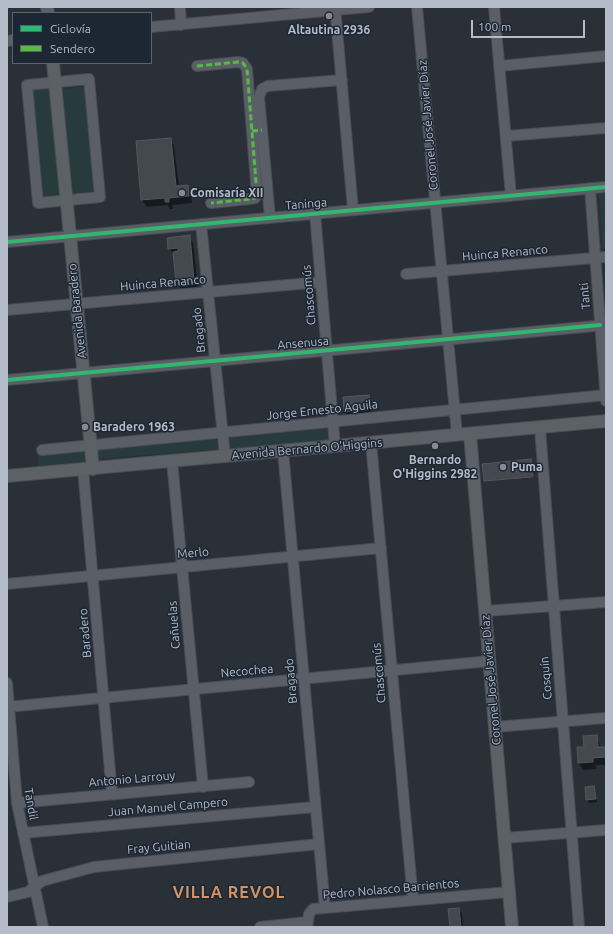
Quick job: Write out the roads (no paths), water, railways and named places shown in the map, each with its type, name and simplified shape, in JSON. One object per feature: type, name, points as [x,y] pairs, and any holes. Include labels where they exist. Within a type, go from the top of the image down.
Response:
[{"type":"main road","name":"Avenida Baradero","points":[[53,64],[91,445],[88,469]]},
{"type":"main road","name":"Avenida Bernardo O'Higgins","points":[[7,476],[606,422]]},
{"type":"main road","name":"Coronel José Javier Díaz","points":[[470,434],[512,927]]},
{"type":"street","points":[[180,7],[181,25]]},
{"type":"street","points":[[152,27],[369,7]]},
{"type":"street","name":"Coronel José Javier Díaz","points":[[417,7],[457,435]]},
{"type":"street","points":[[494,7],[511,196]]},
{"type":"street","points":[[336,9],[354,210]]},
{"type":"street","points":[[499,66],[606,56]]},
{"type":"street","points":[[197,66],[243,63],[247,69],[270,218]]},
{"type":"street","points":[[89,79],[100,197],[38,203],[27,85],[54,82],[89,79]]},
{"type":"street","points":[[211,203],[255,198],[257,195],[257,131],[259,97],[262,89],[268,86],[342,80]]},
{"type":"street","points":[[506,136],[606,128]]},
{"type":"street","name":"Taninga","points":[[7,242],[606,187]]},
{"type":"street","name":"Tanti","points":[[590,188],[602,257],[597,287],[603,325],[606,401]]},
{"type":"street","name":"Chascomús","points":[[315,213],[335,446]]},
{"type":"street","name":"Bragado","points":[[201,224],[225,456]]},
{"type":"street","name":"Huinca Renanco","points":[[406,274],[602,257]]},
{"type":"street","name":"Huinca Renanco","points":[[7,310],[321,282]]},
{"type":"street","name":"Ansenusa","points":[[7,380],[603,325]]},
{"type":"street","name":"Jorge Ernesto Aguila","points":[[42,450],[606,396]]},
{"type":"street","name":"Cosquín","points":[[540,428],[579,927]]},
{"type":"street","name":"Chascomús","points":[[371,443],[413,900]]},
{"type":"street","name":"Bragado","points":[[283,451],[325,908]]},
{"type":"street","name":"Cañuelas","points":[[172,461],[192,689],[203,787]]},
{"type":"street","name":"Baradero","points":[[88,469],[92,575],[112,794]]},
{"type":"street","name":"Merlo","points":[[7,584],[381,548]]},
{"type":"street","points":[[486,611],[606,602]]},
{"type":"street","name":"Necochea","points":[[8,707],[490,661]]},
{"type":"street","name":"Tandil","points":[[7,683],[10,777],[17,803],[43,927]]},
{"type":"street","points":[[495,727],[606,718]]},
{"type":"street","name":"Antonio Larrouy","points":[[17,803],[249,782]]},
{"type":"street","name":"Juan Manuel Campero","points":[[23,833],[315,807]]},
{"type":"street","points":[[504,838],[606,830]]},
{"type":"street","name":"Fray Guitian","points":[[8,894],[35,888],[42,881],[94,867],[319,844]]},
{"type":"street","name":"Pedro Nolasco Barrientos","points":[[260,927],[307,925],[309,914],[313,910],[325,908],[509,892]]},
{"type":"place","name":"Altautina 2936","points":[[329,16]]},
{"type":"place","name":"Comisaría XII","points":[[182,193]]},
{"type":"place","name":"Baradero 1963","points":[[85,427]]},
{"type":"place","name":"Bernardo O'Higgins 2982","points":[[435,446]]},
{"type":"place","name":"Puma","points":[[503,467]]},
{"type":"district","name":"VILLA REVOL","points":[[229,893]]}]
